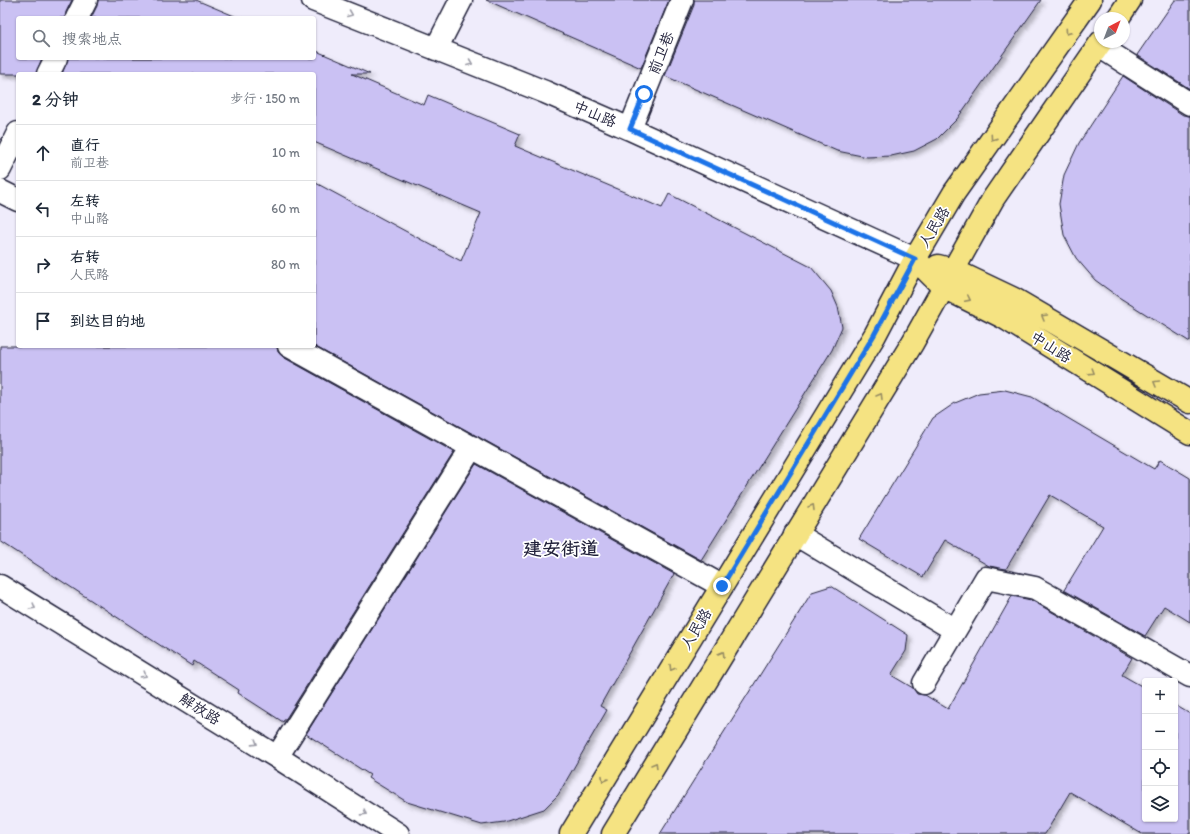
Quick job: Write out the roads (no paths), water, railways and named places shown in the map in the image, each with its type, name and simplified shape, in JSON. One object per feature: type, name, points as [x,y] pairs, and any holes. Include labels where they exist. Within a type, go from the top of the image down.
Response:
[{"type":"main road","name":"人民路","points":[[571,834],[874,335],[915,259],[954,193],[1090,0]]},
{"type":"main road","points":[[1122,12],[1130,0]]},
{"type":"main road","points":[[613,834],[913,342],[992,199],[1097,48]]},
{"type":"main road","name":"中山路","points":[[915,259],[948,279],[1003,317],[1190,433]]},
{"type":"main road","name":"中山路","points":[[948,279],[1014,299],[1190,402]]},
{"type":"street","points":[[78,16],[86,0]]},
{"type":"street","name":"中山路","points":[[313,0],[544,92],[630,129],[915,259]]},
{"type":"street","points":[[436,49],[461,0]]},
{"type":"street","name":"前卫巷","points":[[630,129],[682,0]]},
{"type":"street","points":[[1106,48],[1190,104]]},
{"type":"street","points":[[49,72],[55,60]]},
{"type":"street","points":[[0,169],[16,137]]},
{"type":"street","points":[[0,191],[16,199]]},
{"type":"street","points":[[293,348],[722,586]]},
{"type":"street","points":[[277,757],[472,447]]},
{"type":"street","points":[[795,534],[955,630]]},
{"type":"street","points":[[924,683],[986,578],[1035,588],[1190,676]]},
{"type":"street","name":"解放路","points":[[0,586],[277,757],[398,834]]},
{"type":"district","name":"建安街道","points":[[561,548]]}]
